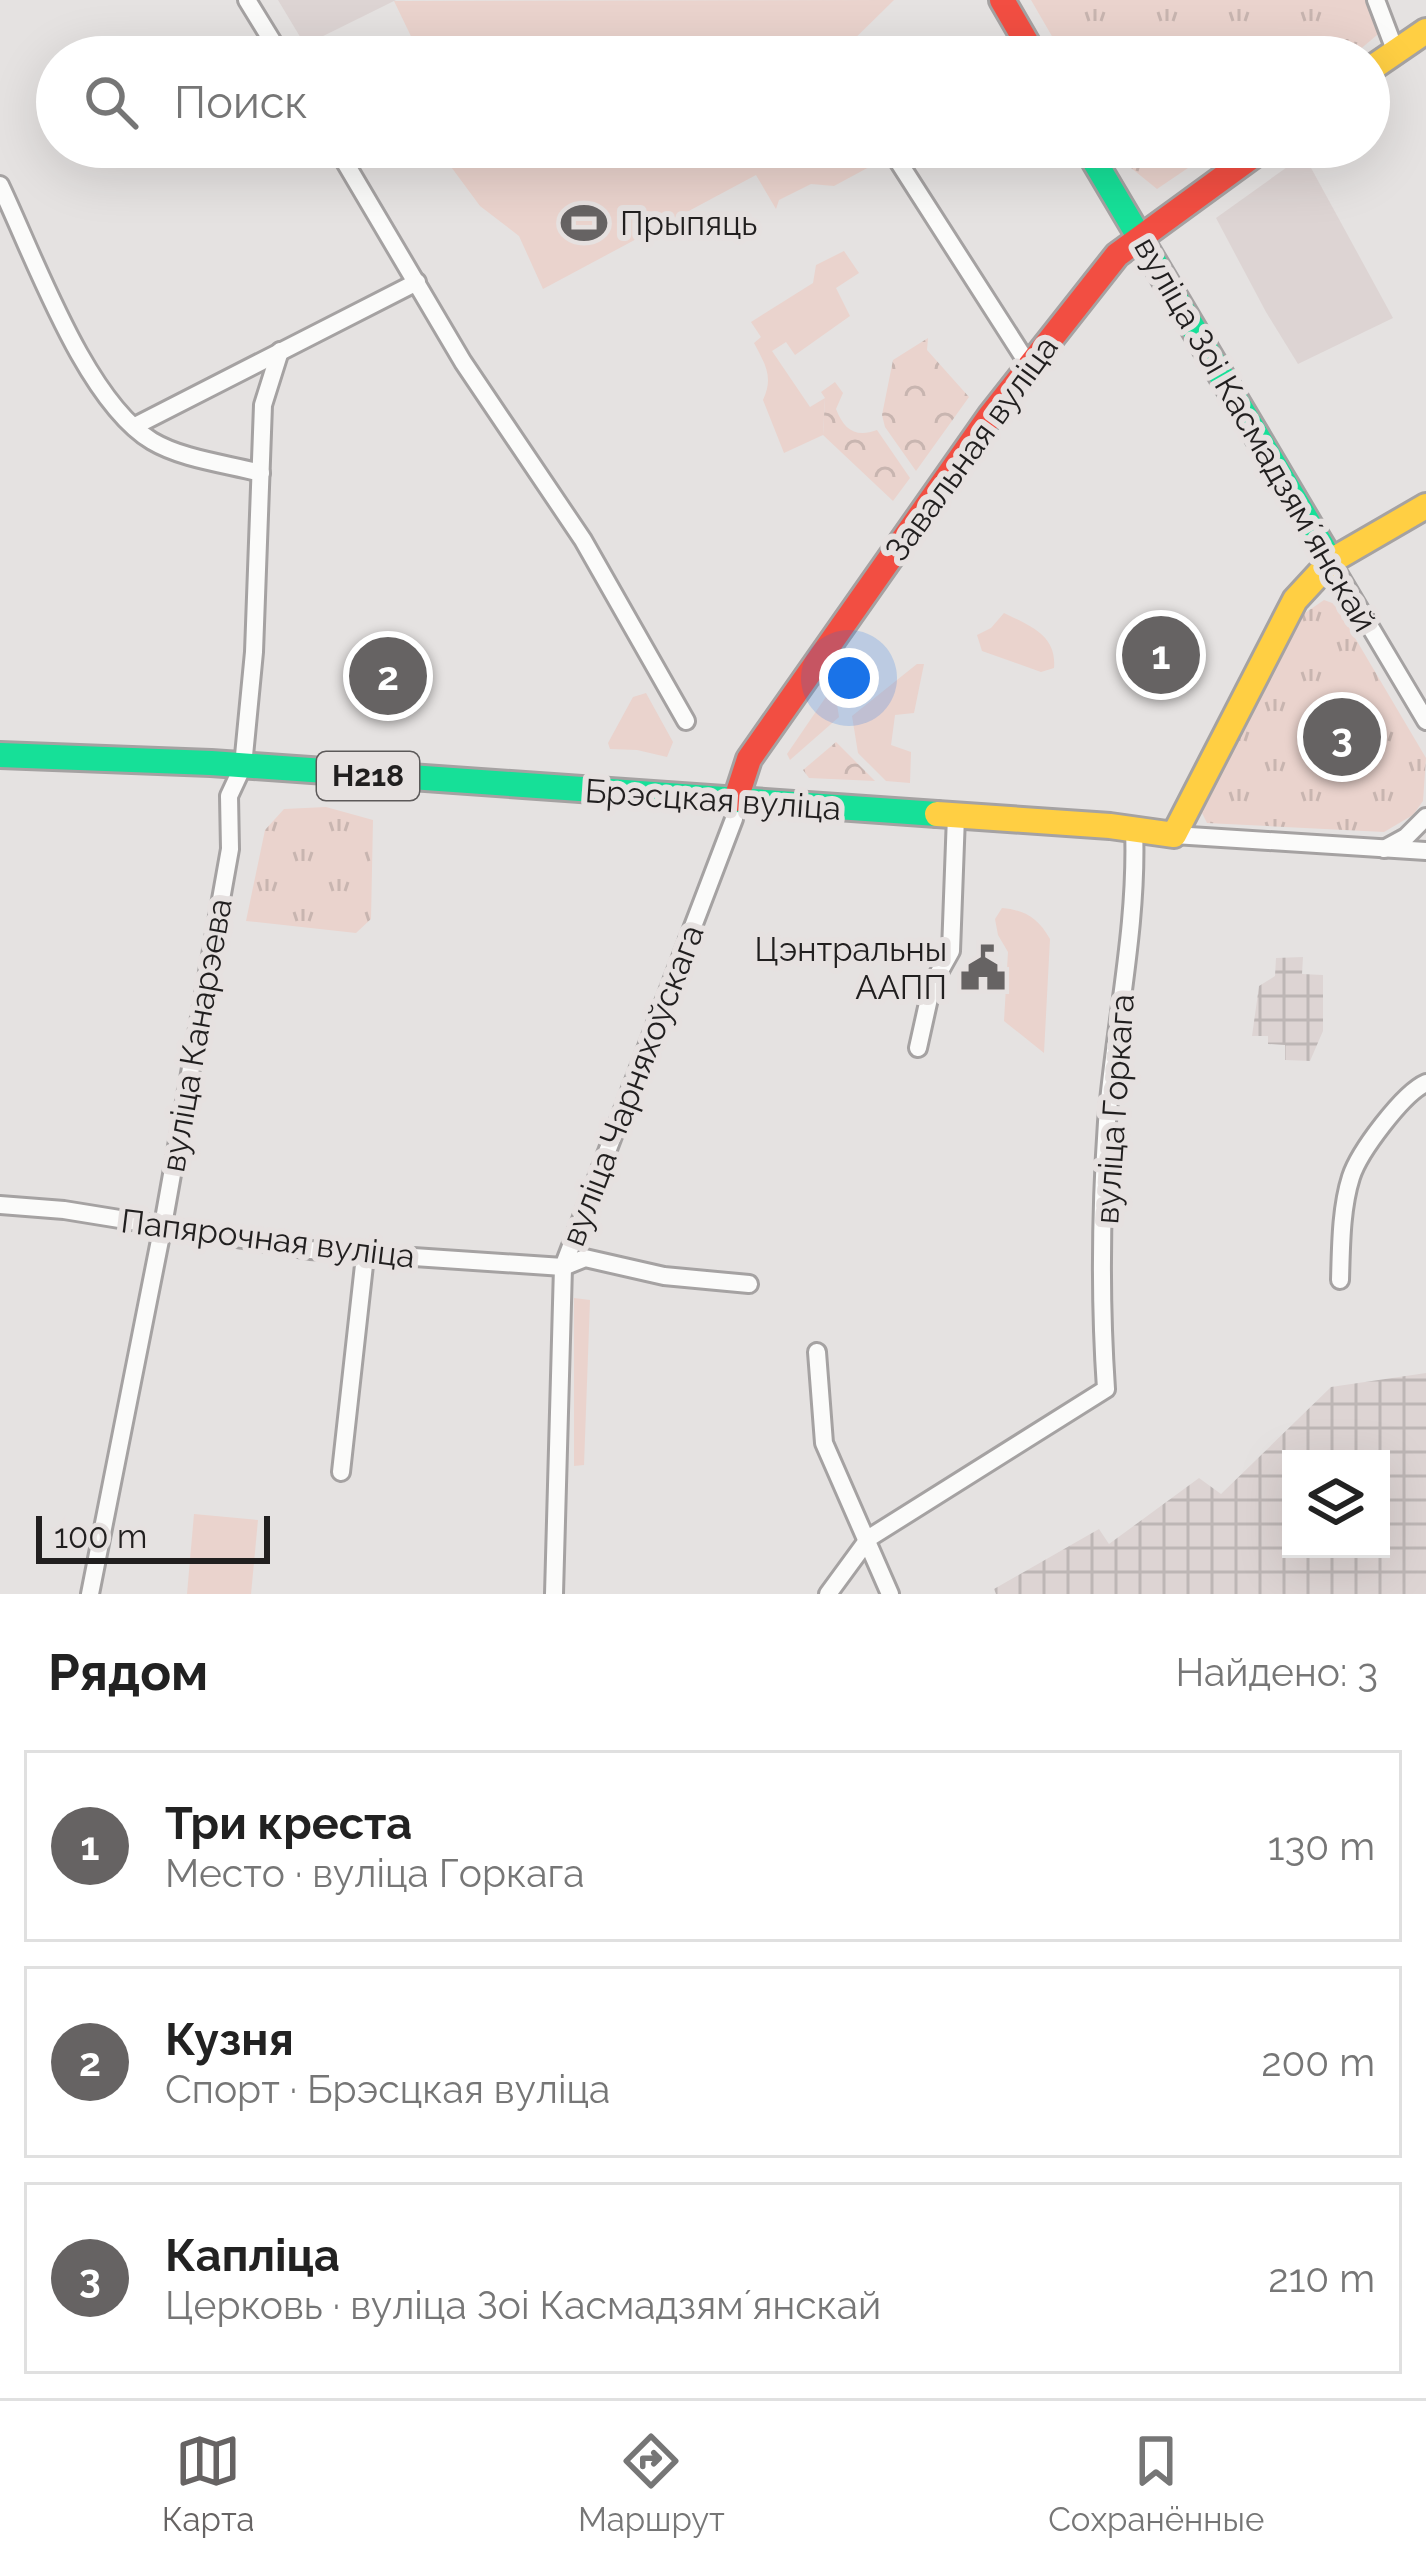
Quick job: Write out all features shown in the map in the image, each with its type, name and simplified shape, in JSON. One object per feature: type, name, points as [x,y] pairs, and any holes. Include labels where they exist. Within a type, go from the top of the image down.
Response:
[{"type":"main road","points":[[1002,0],[1023,36]]},
{"type":"main road","points":[[1390,54],[1426,31]]},
{"type":"main road","name":"вуліца Зоі Касмадзямʼянскай","points":[[1099,168],[1330,560]]},
{"type":"main road","name":"Завальная вуліца","points":[[736,799],[749,759],[1028,364],[1117,255],[1235,168]]},
{"type":"main road","points":[[1174,835],[1295,600],[1330,560],[1426,506]]},
{"type":"main road","name":"Брэсцкая вуліца","points":[[0,755],[736,799],[1174,835]]},
{"type":"street","points":[[247,0],[268,36]]},
{"type":"street","points":[[1376,0],[1390,36]]},
{"type":"street","points":[[1390,37],[1395,50]]},
{"type":"street","points":[[349,168],[463,362],[584,540],[686,721]]},
{"type":"street","points":[[902,168],[1028,364]]},
{"type":"street","points":[[0,185],[90,375],[135,426],[153,442],[260,473]]},
{"type":"street","points":[[135,426],[417,282]]},
{"type":"street","name":"вуліца Канарэева","points":[[90,1594],[163,1226],[230,848],[230,796],[243,766],[254,652],[263,405],[280,351]]},
{"type":"street","name":"вуліца Зоі Касмадзямʼянскай","points":[[1330,560],[1426,721]]},
{"type":"street","name":"вуліца Чарняхоўскага","points":[[554,1594],[563,1267],[734,819],[736,799]]},
{"type":"street","points":[[918,1048],[932,985],[951,951],[956,816]]},
{"type":"street","points":[[1384,849],[1406,837],[1426,817]]},
{"type":"street","name":"вуліца Горкага","points":[[868,1538],[1106,1389],[1102,1332],[1107,1123],[1130,915],[1134,829]]},
{"type":"street","name":"Брэсцкая вуліца","points":[[1174,835],[1426,851]]},
{"type":"street","points":[[1340,1280],[1351,1175],[1380,1129],[1416,1087],[1426,1083]]},
{"type":"street","name":"Папярочная вуліца","points":[[0,1205],[365,1256],[563,1267],[585,1258],[664,1276],[748,1284]]},
{"type":"street","points":[[341,1472],[365,1256]]},
{"type":"street","points":[[818,1352],[824,1443],[890,1594]]},
{"type":"street","points":[[828,1594],[868,1538]]},
{"type":"shaded area","points":[[278,0],[396,0],[323,36],[300,36]]},
{"type":"shaded area","points":[[1286,168],[1311,168],[1393,318],[1298,364],[1216,218]]},
{"type":"shaded area","points":[[1303,957],[1302,974],[1323,975],[1323,1031],[1310,1061],[1285,1060],[1285,1045],[1268,1044],[1268,1036],[1252,1036],[1259,986],[1275,976],[1276,958]]},
{"type":"shaded area","points":[[1426,1373],[1426,1594],[996,1594],[994,1589],[1099,1529],[1109,1544],[1199,1478],[1221,1494],[1331,1387]]},
{"type":"green space","points":[[894,0],[857,36],[411,36],[394,1]]},
{"type":"green space","points":[[1031,0],[1371,0],[1383,30],[1376,36],[1052,36]]},
{"type":"green space","name":"Прыпяць","points":[[452,168],[867,168],[834,186],[811,184],[779,200],[776,209],[756,175],[543,289],[519,236],[480,206]]},
{"type":"green space","points":[[1131,168],[1188,168],[1157,189]]},
{"type":"green space","points":[[844,251],[859,273],[836,288],[850,316],[795,355],[786,342],[772,351],[810,407],[825,398],[823,435],[784,453],[763,400],[768,377],[754,343],[761,337],[751,322],[813,283],[816,265]]},
{"type":"green space","points":[[928,338],[927,350],[969,397],[916,471],[885,427],[882,415],[893,360]]},
{"type":"green space","points":[[835,382],[843,393],[836,409],[843,422],[857,432],[877,430],[910,478],[893,501],[823,435],[825,398],[821,392]]},
{"type":"green space","points":[[1324,600],[1335,604],[1426,758],[1423,801],[1413,815],[1384,832],[1207,823],[1201,811],[1302,615]]},
{"type":"green space","points":[[1004,613],[1046,640],[1054,668],[1041,672],[982,651],[977,635]]},
{"type":"green space","points":[[917,664],[924,664],[914,713],[895,715],[891,745],[911,752],[910,783],[886,781],[858,753],[852,716]]},
{"type":"green space","points":[[834,685],[839,717],[790,760],[787,754]]},
{"type":"green space","points":[[646,693],[673,742],[667,757],[610,749],[608,743],[633,697]]},
{"type":"green space","points":[[836,742],[875,781],[809,778],[803,770]]},
{"type":"green space","points":[[326,807],[373,820],[371,919],[356,933],[246,921],[265,830],[284,809]]},
{"type":"green space","points":[[1002,908],[1030,916],[1050,939],[1044,1053],[1004,1021],[1008,952],[995,919]]},
{"type":"green space","points":[[574,1298],[590,1300],[584,1465],[574,1466]]},
{"type":"green space","points":[[194,1514],[258,1520],[251,1594],[187,1594]]},
{"type":"traffic: fast","points":[[1098,168],[1331,561]]},
{"type":"traffic: fast","points":[[0,755],[211,763],[937,814]]},
{"type":"traffic: slow","points":[[1390,56],[1426,31]]},
{"type":"traffic: slow","points":[[937,814],[1174,835],[1295,600],[1331,561],[1426,506]]},
{"type":"traffic: jam","points":[[1002,0],[1023,36]]},
{"type":"traffic: jam","points":[[736,799],[749,759],[990,416],[1117,255],[1236,168]]},
{"type":"place","name":"Прыпяць","points":[[584,223]]},
{"type":"place","name":"Три креста","points":[[1161,655]]},
{"type":"place","name":"Кузня","points":[[388,676]]},
{"type":"place","name":"Капліца","points":[[1342,737]]},
{"type":"place","name":"Цэнтральны ААПП","points":[[983,968]]}]
